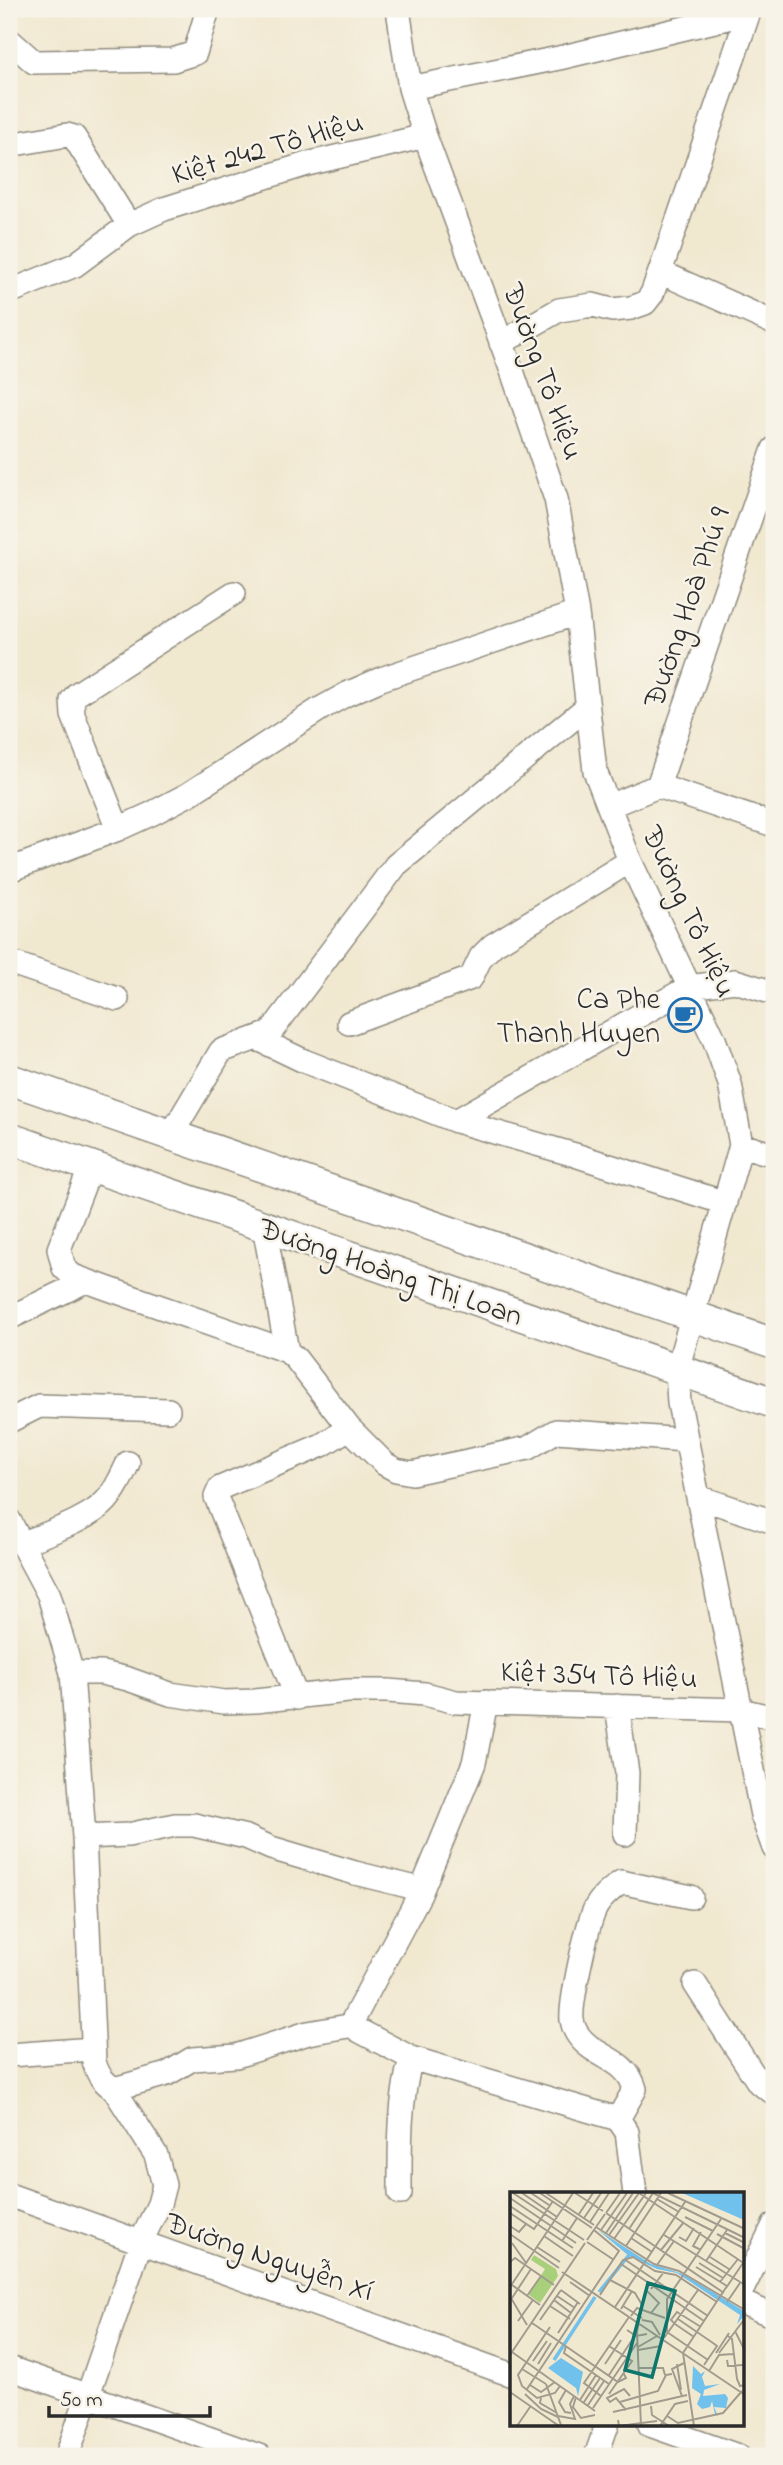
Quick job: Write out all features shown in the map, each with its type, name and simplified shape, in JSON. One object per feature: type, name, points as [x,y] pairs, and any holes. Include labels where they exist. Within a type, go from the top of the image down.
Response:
[{"type":"main road","name":"Đường Hoàng Thị Loan","points":[[9,1079],[774,1344]]},
{"type":"main road","name":"Đường Hoàng Thị Loan","points":[[9,1138],[774,1403]]},
{"type":"street","points":[[9,40],[34,62],[173,60],[195,53],[208,9]]},
{"type":"street","name":"Đường Tô Hiệu","points":[[397,9],[410,88],[425,136],[556,499],[578,613],[595,771],[630,860],[714,1039],[730,1084],[741,1145],[677,1370],[679,1403],[686,1440],[762,1815],[774,1848]]},
{"type":"street","points":[[410,88],[546,61],[696,18],[749,11],[652,294],[645,303],[631,308],[612,310],[593,305],[559,310],[501,343]]},
{"type":"street","points":[[9,145],[67,135],[74,137],[129,225]]},
{"type":"street","name":"Kiệt 242 Tô Hiệu","points":[[9,292],[75,265],[129,225],[164,209],[307,164],[425,136]]},
{"type":"street","points":[[660,272],[774,323]]},
{"type":"street","name":"Đường Hoà Phú 9","points":[[658,786],[774,449]]},
{"type":"street","points":[[118,829],[73,715],[72,700],[77,694],[234,593]]},
{"type":"street","points":[[9,870],[118,829],[189,794],[347,694],[578,613]]},
{"type":"street","points":[[171,1135],[221,1052],[270,1033],[396,865],[587,707]]},
{"type":"street","points":[[609,806],[658,786],[774,825]]},
{"type":"street","points":[[349,1023],[471,978],[481,957],[493,945],[630,860]]},
{"type":"street","points":[[9,962],[117,999]]},
{"type":"street","points":[[456,1121],[689,986],[735,981],[774,993]]},
{"type":"street","points":[[256,1038],[304,1061],[456,1121],[575,1155],[725,1203]]},
{"type":"street","points":[[741,1145],[774,1155]]},
{"type":"street","points":[[90,1166],[59,1249],[64,1268],[86,1281],[287,1351],[349,1428],[385,1464],[396,1470],[412,1473],[528,1448],[556,1431],[686,1440]]},
{"type":"street","points":[[264,1226],[287,1351]]},
{"type":"street","points":[[9,1318],[86,1281]]},
{"type":"street","points":[[9,1421],[39,1406],[168,1410]]},
{"type":"street","points":[[296,1698],[216,1497],[220,1488],[322,1445],[349,1428]]},
{"type":"street","points":[[22,1544],[73,1522],[104,1503],[117,1486],[128,1463]]},
{"type":"street","points":[[698,1497],[774,1522]]},
{"type":"street","points":[[9,1520],[49,1595],[72,1673],[84,1837],[93,2049],[98,2074],[114,2089],[156,2155],[164,2185],[159,2203],[140,2244],[67,2456]]},
{"type":"street","name":"Kiệt 354 Tô Hiệu","points":[[72,1673],[102,1673],[194,1699],[245,1702],[348,1691],[388,1690],[425,1694],[456,1702],[741,1710],[774,1718]]},
{"type":"street","points":[[486,1702],[474,1763],[420,1889],[354,2018],[354,2025],[358,2030],[411,2058],[618,2119],[627,2132],[635,2192]]},
{"type":"street","points":[[617,1706],[627,1773],[625,1834]]},
{"type":"street","points":[[84,1837],[109,1837],[175,1825],[194,1825],[246,1837],[283,1852],[420,1889]]},
{"type":"street","points":[[618,2119],[635,2089],[631,2076],[620,2065],[586,2045],[576,2032],[572,2018],[580,1961],[595,1908],[621,1882],[691,1897]]},
{"type":"street","points":[[695,1984],[759,2083],[774,2093]]},
{"type":"street","points":[[114,2089],[167,2074],[192,2059],[236,2056],[308,2033],[354,2025]]},
{"type":"street","points":[[9,2055],[93,2049]]},
{"type":"street","points":[[400,2193],[400,2131],[404,2085],[411,2058]]},
{"type":"street","name":"Đường Nguyễn Xí","points":[[9,2195],[510,2374]]},
{"type":"street","points":[[744,2283],[749,2260],[774,2225]]},
{"type":"street","points":[[744,2303],[774,2316]]},
{"type":"street","points":[[9,2368],[250,2455]]},
{"type":"street","points":[[596,2456],[607,2426]]},
{"type":"street","points":[[665,2427],[738,2456]]},
{"type":"place","name":"Ca Phe Thanh Huyen","points":[[685,1015]]}]
